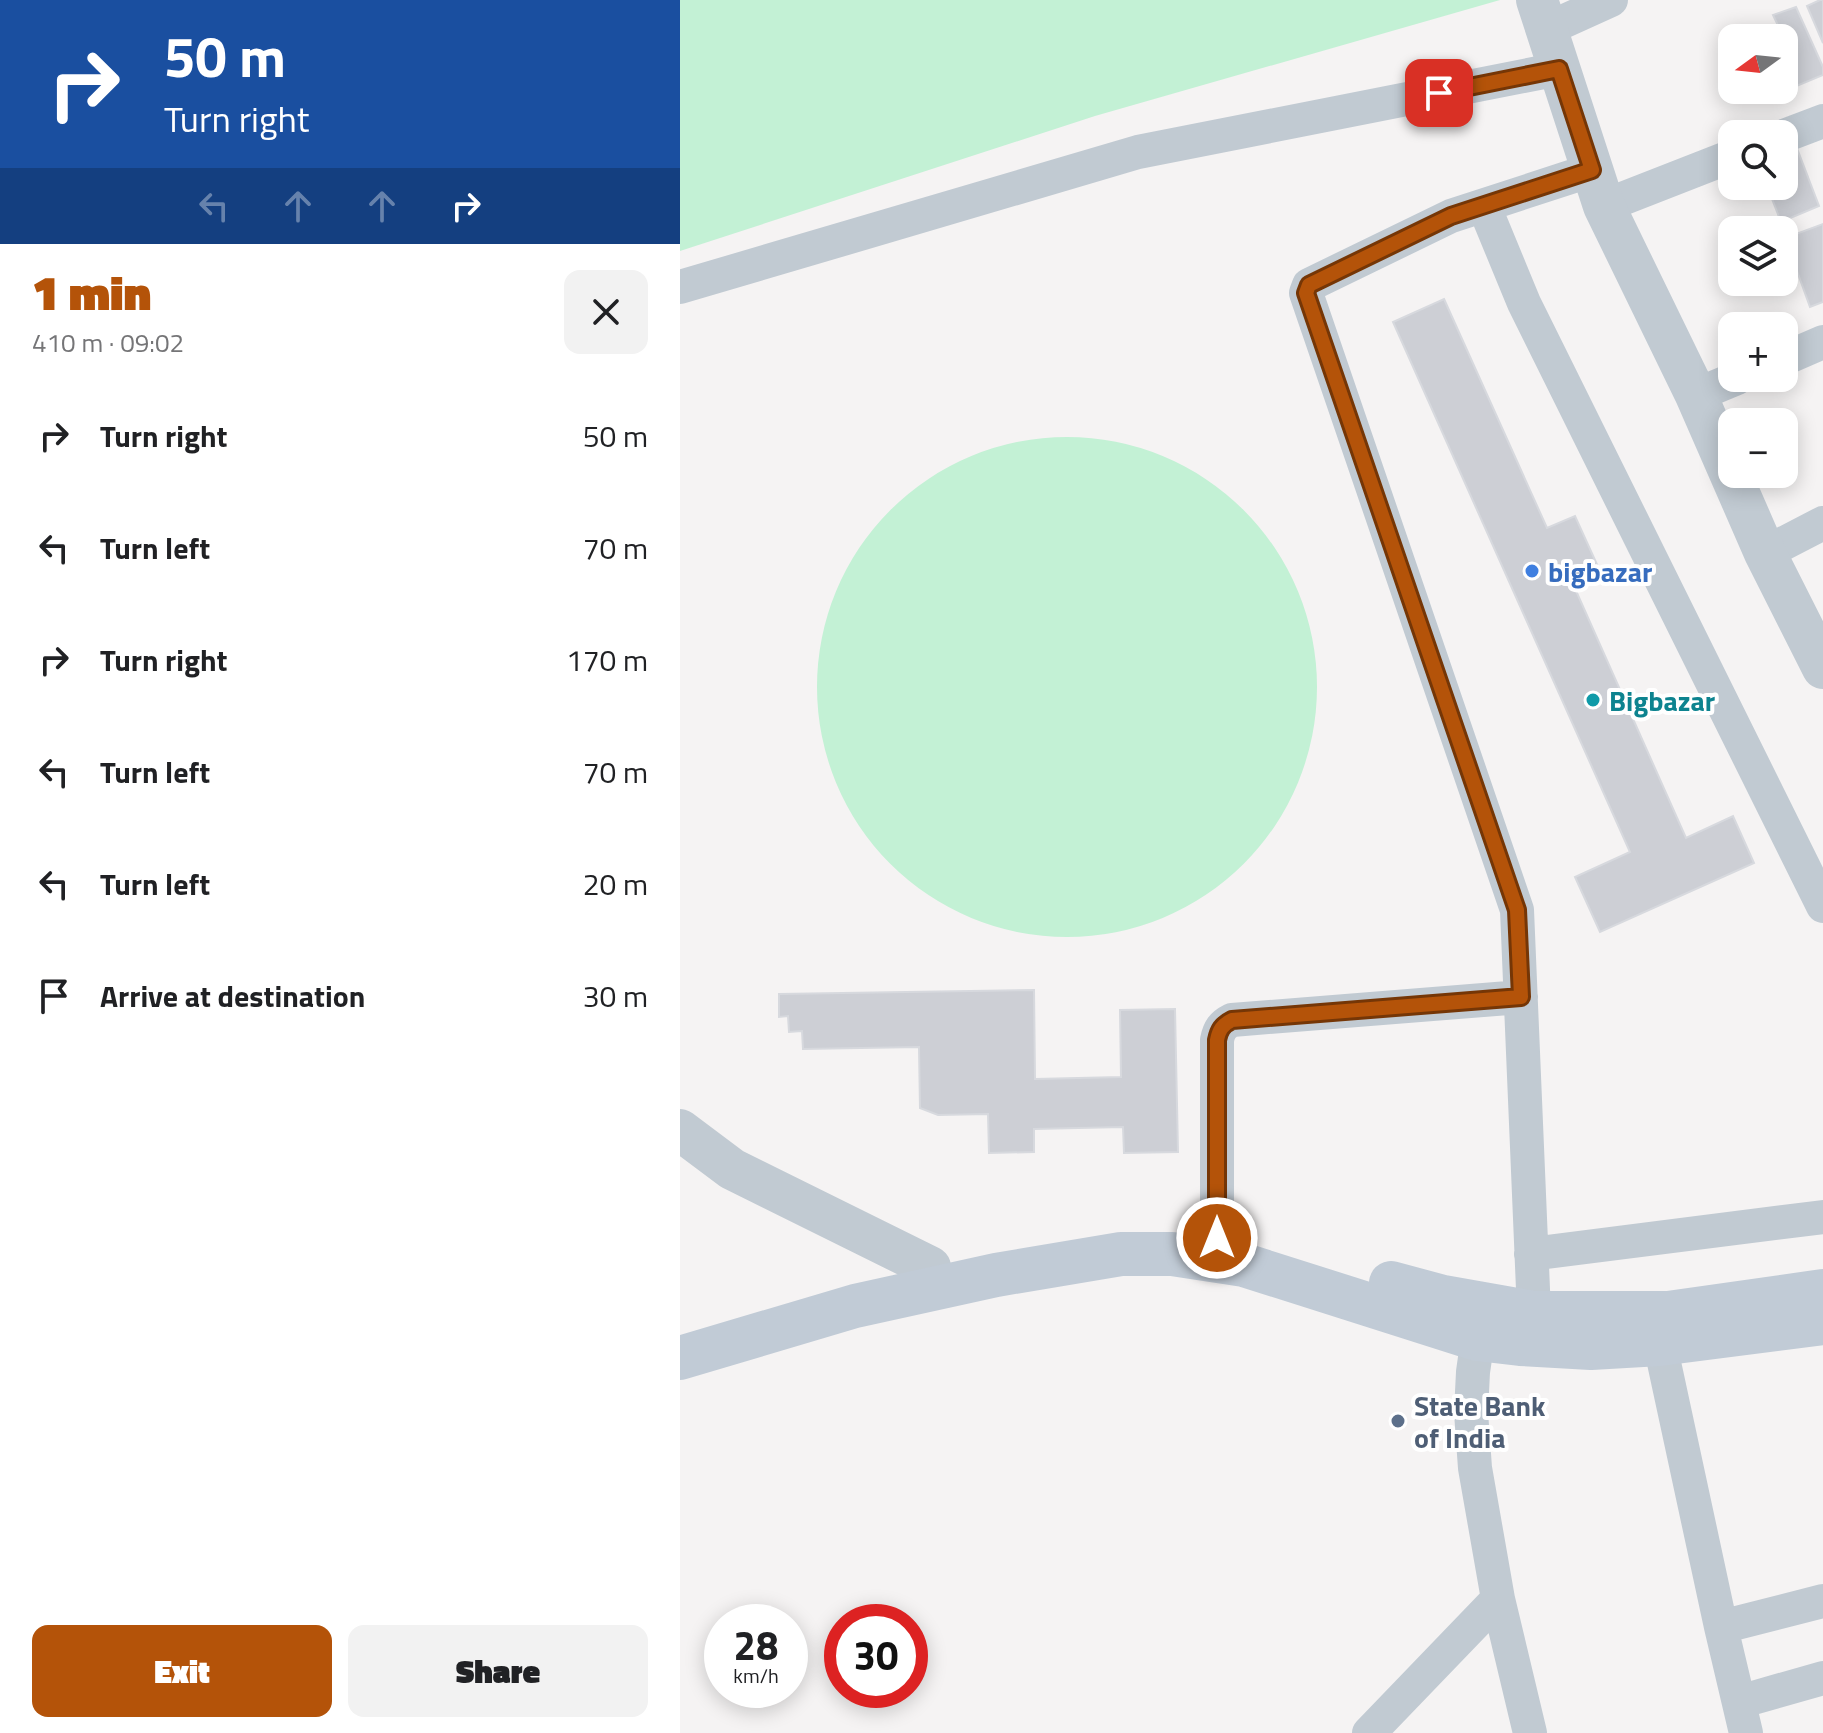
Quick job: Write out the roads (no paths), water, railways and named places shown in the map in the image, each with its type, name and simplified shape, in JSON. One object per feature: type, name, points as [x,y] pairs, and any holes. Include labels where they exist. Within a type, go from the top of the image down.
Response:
[{"type":"main road","points":[[680,1325],[972,1257],[1052,1243],[1149,1232],[1233,1239],[1443,1297],[1520,1344],[1591,1348],[1660,1344],[1823,1323]]},
{"type":"main road","points":[[680,1358],[855,1306],[996,1275],[1121,1254],[1172,1254],[1244,1265],[1480,1322],[1534,1313],[1668,1313],[1823,1291]]},
{"type":"street","points":[[1611,0],[1542,14],[1559,69],[1598,188],[1696,395],[1765,553],[1823,668]]},
{"type":"street","points":[[680,287],[1138,152],[1559,69]]},
{"type":"street","points":[[1798,131],[1823,121]]},
{"type":"street","points":[[1534,1313],[1517,910],[1306,293],[1309,285],[1451,216],[1484,206],[1598,188],[1718,159]]},
{"type":"street","points":[[1484,206],[1524,303],[1823,906]]},
{"type":"street","points":[[1798,353],[1823,342]]},
{"type":"street","points":[[1696,395],[1718,386]]},
{"type":"street","points":[[1765,553],[1823,523]]},
{"type":"street","points":[[1217,1238],[1217,1040],[1224,1024],[1232,1020],[1521,997]]},
{"type":"street","points":[[680,1130],[732,1169],[930,1267]]},
{"type":"street","points":[[1531,1254],[1823,1217]]},
{"type":"street","points":[[1480,1322],[1471,1412],[1475,1468],[1498,1599],[1530,1733]]},
{"type":"street","points":[[1660,1344],[1721,1627],[1737,1724],[1823,1678]]},
{"type":"street","points":[[1369,1733],[1498,1599]]},
{"type":"street","points":[[1721,1627],[1823,1601]]},
{"type":"place","name":"bigbazar","points":[[1532,571]]},
{"type":"place","name":"Bigbazar","points":[[1593,700]]},
{"type":"place","name":"State Bank of India","points":[[1398,1421]]}]
